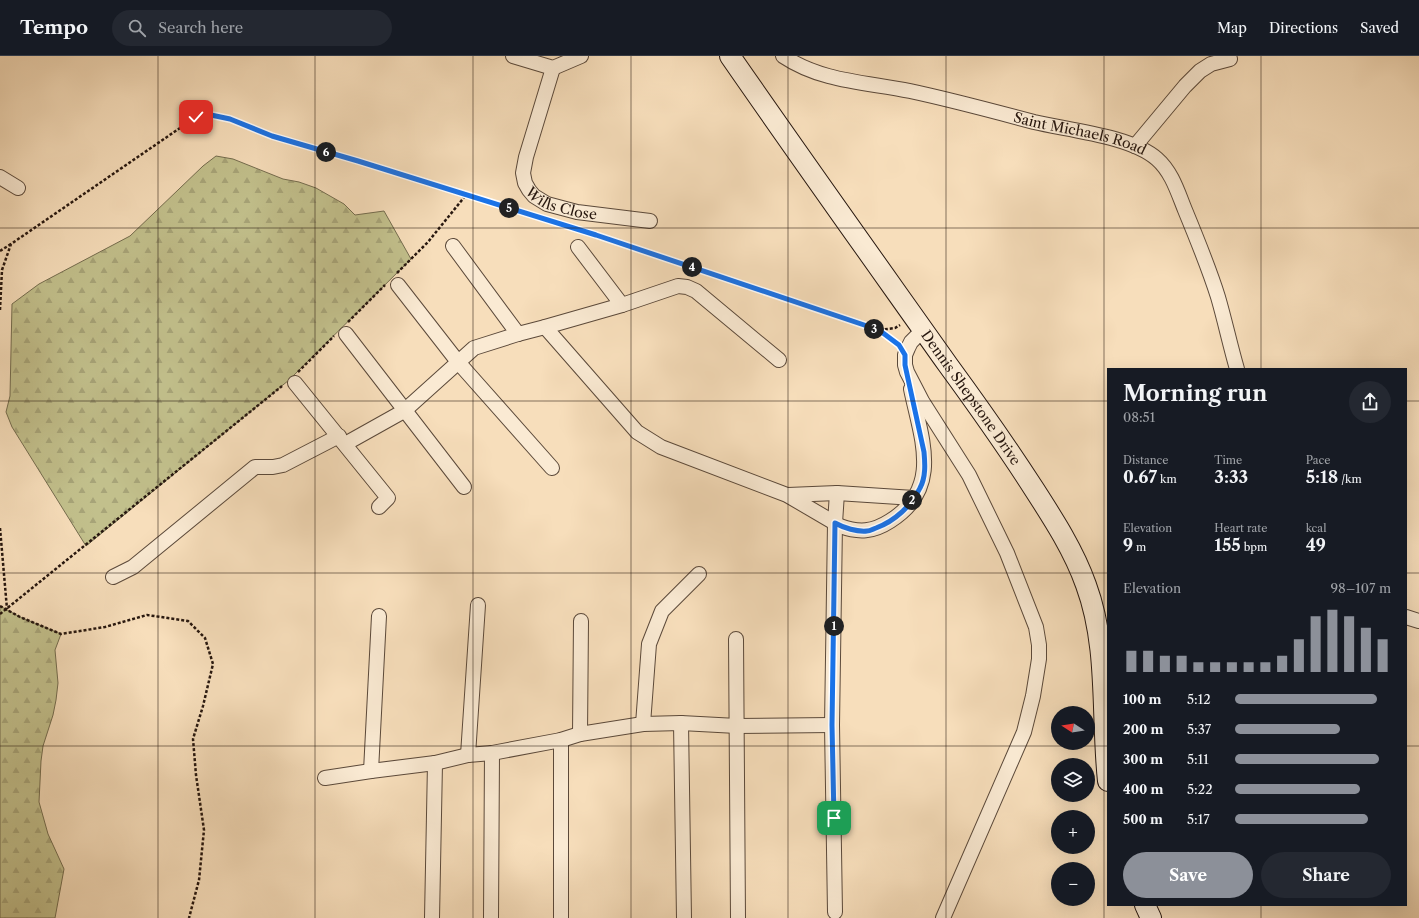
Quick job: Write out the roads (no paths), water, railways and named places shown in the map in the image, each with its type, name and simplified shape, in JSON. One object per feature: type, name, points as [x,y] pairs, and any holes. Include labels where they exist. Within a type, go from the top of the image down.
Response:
[{"type":"street","points":[[513,56],[553,68],[581,56]]},
{"type":"street","name":"Dennis Shepstone Drive","points":[[730,56],[1007,447],[1052,516],[1069,546],[1086,585],[1096,618],[1101,658],[1107,763]]},
{"type":"street","name":"Saint Michaels Road","points":[[783,56],[807,70],[829,77],[844,81],[890,87],[946,98],[1035,122],[1135,146],[1158,159],[1170,174],[1192,228],[1217,296],[1237,368]]},
{"type":"street","points":[[1135,146],[1185,86],[1200,71],[1211,64],[1230,59]]},
{"type":"street","name":"Wills Close","points":[[553,68],[526,156],[523,173],[525,183],[529,190],[534,196],[547,204],[577,212],[650,221]]},
{"type":"street","points":[[0,177],[18,188]]},
{"type":"street","points":[[453,246],[518,334]]},
{"type":"street","points":[[578,247],[622,305]]},
{"type":"street","points":[[393,281],[458,362],[552,468]]},
{"type":"street","points":[[113,577],[133,566],[255,467],[273,467],[283,465],[342,440],[404,411],[474,348],[622,305],[678,286],[687,287],[696,291],[779,360]]},
{"type":"street","points":[[544,327],[637,432],[661,447],[788,495],[848,529],[867,531],[885,524],[898,516],[914,498],[921,487],[925,463],[924,452],[905,365],[905,355],[918,322]]},
{"type":"street","points":[[342,331],[464,487]]},
{"type":"street","points":[[907,372],[922,401],[969,476],[1007,553],[1036,627],[1039,645],[1039,660],[1033,696],[1024,732],[943,918]]},
{"type":"street","points":[[291,381],[342,440],[388,498],[379,507]]},
{"type":"street","points":[[788,495],[836,493],[914,498]]},
{"type":"street","points":[[835,912],[832,725],[836,493]]},
{"type":"street","points":[[643,724],[649,644],[662,611],[699,574]]},
{"type":"street","points":[[468,755],[478,605]]},
{"type":"street","points":[[371,771],[379,616]]},
{"type":"street","points":[[1407,617],[1419,621]]},
{"type":"street","points":[[580,734],[581,621]]},
{"type":"street","points":[[736,639],[738,918]]},
{"type":"street","points":[[325,778],[435,763],[468,755],[492,753],[561,740],[580,734],[643,724],[681,723],[737,726],[832,725]]},
{"type":"street","points":[[681,723],[684,918]]},
{"type":"street","points":[[561,740],[561,918]]},
{"type":"street","points":[[491,918],[492,753]]},
{"type":"street","points":[[432,918],[435,763]]},
{"type":"street","points":[[1146,906],[1152,918]]}]
